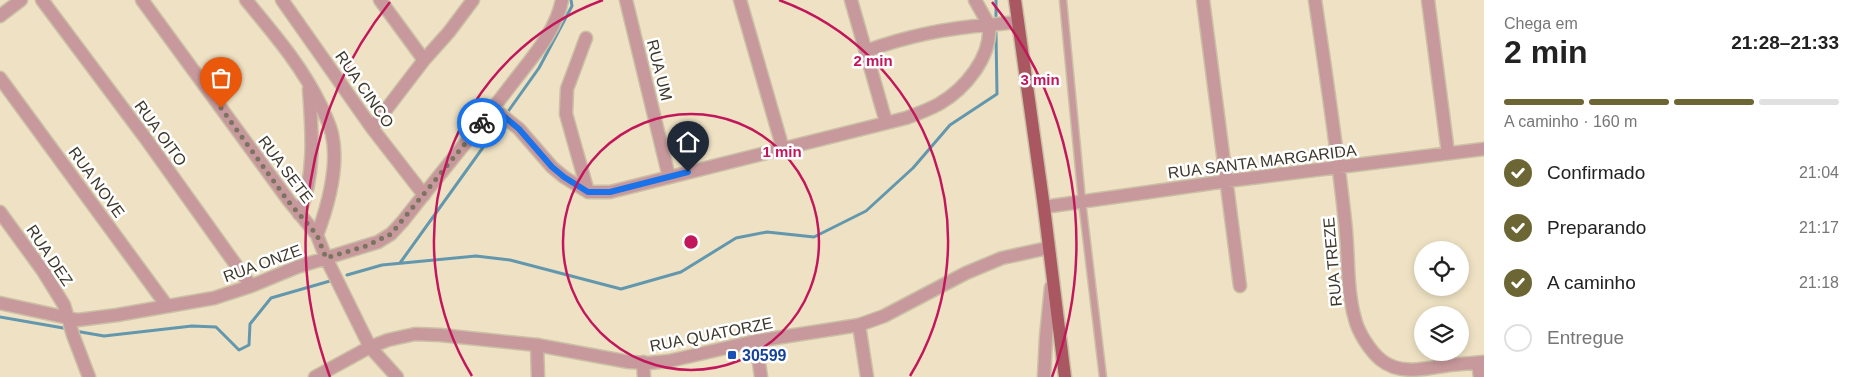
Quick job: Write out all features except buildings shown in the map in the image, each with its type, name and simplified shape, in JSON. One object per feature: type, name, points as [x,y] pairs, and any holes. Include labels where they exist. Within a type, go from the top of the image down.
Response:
[{"type":"main road","points":[[1019,1],[1018,22],[1044,206],[1064,377]]},
{"type":"street","points":[[0,16],[21,0]]},
{"type":"street","name":"RUA OITO","points":[[42,0],[146,139],[251,286]]},
{"type":"street","name":"RUA SETE","points":[[142,0],[299,214],[317,235],[326,258],[370,347]]},
{"type":"street","points":[[246,0],[309,81],[332,134],[334,156],[326,211],[317,235]]},
{"type":"street","name":"RUA CINCO","points":[[282,0],[372,128],[424,195]]},
{"type":"street","points":[[380,0],[424,60]]},
{"type":"street","points":[[372,128],[473,0]]},
{"type":"street","points":[[562,0],[552,28],[494,108],[529,139],[552,167],[588,192],[610,192],[906,118],[923,112],[953,94],[967,81],[987,49],[990,36],[989,25],[974,0]]},
{"type":"street","name":"RUA UM","points":[[626,0],[669,177]]},
{"type":"street","points":[[740,0],[782,149]]},
{"type":"street","points":[[851,0],[886,122]]},
{"type":"street","points":[[1203,0],[1240,286]]},
{"type":"street","name":"RUA TREZE","points":[[1316,0],[1339,167],[1351,303],[1355,320],[1369,346],[1379,359],[1390,366],[1414,370],[1481,362]]},
{"type":"street","points":[[1428,0],[1448,153]]},
{"type":"street","points":[[866,51],[921,33],[968,26],[1018,22]]},
{"type":"street","points":[[586,38],[567,89],[566,114],[588,192]]},
{"type":"street","name":"RUA NOVE","points":[[0,78],[167,306]]},
{"type":"street","points":[[299,214],[304,202],[309,179],[312,144],[309,81]]},
{"type":"street","name":"RUA ONZE","points":[[0,304],[71,326],[78,320],[117,316],[214,298],[251,286],[297,267],[366,246],[391,234],[494,108]]},
{"type":"street","name":"RUA SANTA MARGARIDA","points":[[1044,206],[1484,149]]},
{"type":"street","name":"RUA DEZ","points":[[0,212],[46,276],[64,305],[88,377]]},
{"type":"street","name":"RUA QUATORZE","points":[[315,377],[370,347],[388,340],[415,334],[536,345],[606,358],[643,362],[669,360],[756,341],[859,325],[884,316],[966,273],[1002,258],[1048,248]]},
{"type":"street","points":[[1044,377],[1052,280]]},
{"type":"street","points":[[859,325],[866,377]]},
{"type":"street","points":[[756,341],[760,377]]},
{"type":"street","points":[[536,345],[538,377]]},
{"type":"street","points":[[370,347],[398,377]]},
{"type":"street","points":[[643,362],[644,377]]},
{"type":"street","points":[[1480,377],[1481,362]]},
{"type":"lane","points":[[1062,0],[1082,201],[1103,377]]},
{"type":"waterway","points":[[507,113],[539,68],[572,6],[571,0]]},
{"type":"waterway","points":[[996,0],[996,16]]},
{"type":"waterway","points":[[347,275],[382,265],[476,256],[510,260],[621,289],[681,272],[736,238],[767,232],[814,237],[866,211],[913,168],[950,125],[997,94],[996,33]]},
{"type":"waterway","points":[[400,263],[502,121]]},
{"type":"waterway","points":[[75,331],[104,336],[192,326],[216,327],[239,350],[249,345],[250,324],[271,298],[330,281]]},
{"type":"waterway","points":[[0,317],[69,329]]},
{"type":"way so far","points":[[221,108],[288,201],[317,235],[326,258],[378,242],[391,234],[482,123]]},
{"type":"place","name":"30599","points":[[732,355]]},
{"type":"route","points":[[482,123],[494,108],[529,139],[552,167],[588,192],[610,192],[688,172]]}]
